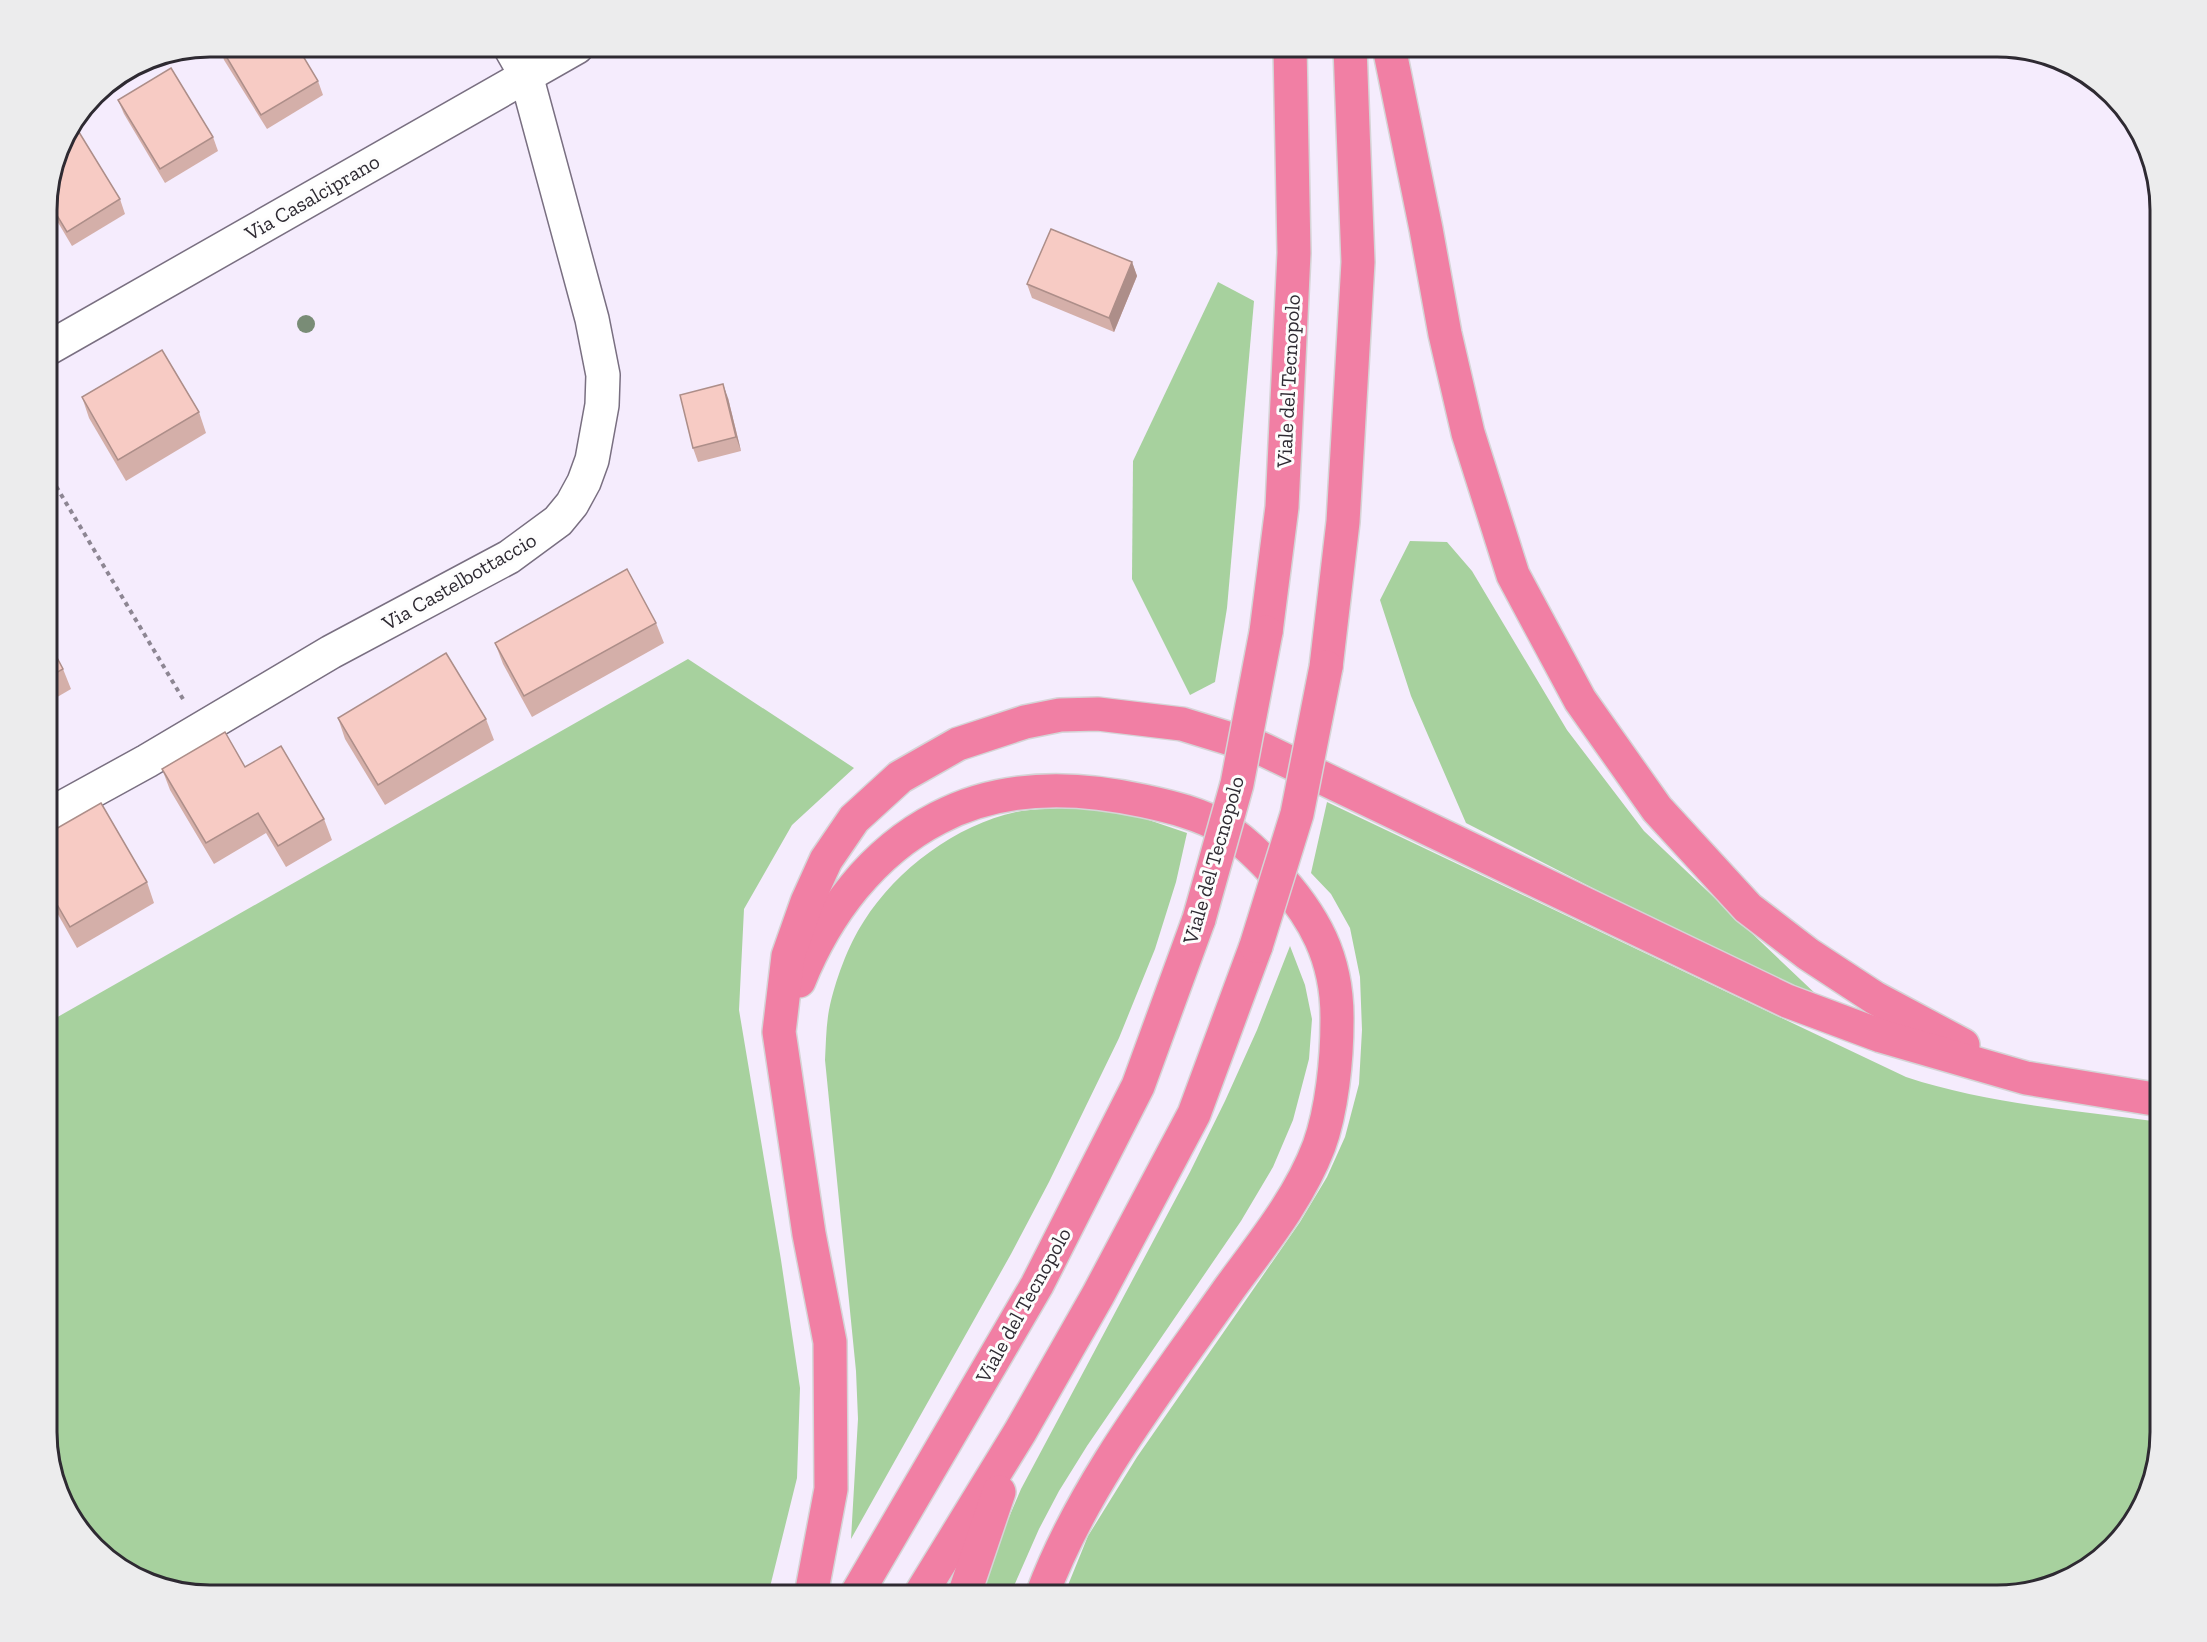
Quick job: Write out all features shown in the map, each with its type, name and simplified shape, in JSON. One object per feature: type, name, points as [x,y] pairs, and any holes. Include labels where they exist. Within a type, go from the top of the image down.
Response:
[{"type":"highway","name":"Viale del Tecnopolo","points":[[862,1585],[1037,1285],[1138,1086],[1199,919],[1237,784],[1266,632],[1282,507],[1294,254],[1290,57]]},
{"type":"highway","points":[[927,1585],[1020,1432],[1098,1295],[1194,1114],[1256,946],[1297,814],[1326,668],[1343,522],[1358,262],[1350,57]]},
{"type":"highway","points":[[1391,57],[1445,334],[1468,433],[1513,574],[1580,700],[1657,809],[1748,908],[1808,954],[1875,999],[2026,1078]]},
{"type":"highway","points":[[813,1585],[831,1489],[830,1342],[809,1234],[779,1032],[788,956],[807,902],[826,860],[854,819],[900,777],[958,744],[1025,722],[1060,715],[1098,714],[1182,724],[1260,748],[1787,1000],[1881,1036],[2026,1078],[2150,1098]]},
{"type":"highway","points":[[779,1032],[810,954],[856,882],[898,845],[937,818],[985,798],[1039,790],[1084,791],[1180,809],[1224,828],[1257,854],[1297,897],[1320,935],[1333,973],[1337,1020],[1331,1099],[1319,1146],[1296,1196],[1117,1450],[1076,1521],[1047,1585]]},
{"type":"highway","points":[[968,1585],[1020,1432]]},
{"type":"street","name":"Via Castelbottaccio","points":[[57,810],[331,652],[509,557],[558,520],[572,504],[584,482],[598,436],[603,375],[591,319],[526,75],[516,57]]},
{"type":"street","name":"Via Casalciprano","points":[[57,343],[558,57]]},
{"type":"path","points":[[57,488],[201,729]]},
{"type":"green space","points":[[1218,282],[1254,301],[1227,608],[1215,682],[1190,695],[1132,579],[1133,461]]},
{"type":"green space","points":[[1410,541],[1447,542],[1472,571],[1567,730],[1644,831],[1820,998],[1725,956],[1466,823],[1411,696],[1380,600]]},
{"type":"green space","points":[[688,659],[854,768],[792,825],[744,909],[739,1010],[800,1388],[797,1478],[770,1585],[190,1584],[170,1580],[142,1569],[109,1547],[95,1533],[73,1500],[62,1472],[57,1442],[57,1017]]},
{"type":"green space","points":[[1327,802],[1906,1077],[2000,1100],[2150,1121],[2149,1452],[2145,1472],[2134,1500],[2118,1525],[2090,1553],[2065,1569],[2037,1580],[2017,1584],[1068,1585],[1088,1536],[1137,1457],[1300,1222],[1327,1177],[1345,1137],[1359,1084],[1362,1030],[1360,977],[1350,928],[1331,894],[1311,873]]},
{"type":"green space","points":[[1062,808],[1107,810],[1143,818],[1187,833],[1176,882],[1155,949],[1119,1038],[1049,1182],[851,1539],[858,1419],[856,1371],[825,1060],[828,1016],[835,987],[847,952],[864,921],[893,884],[930,852],[950,838],[994,818],[1022,811]]},
{"type":"green space","points":[[1290,946],[1305,985],[1312,1019],[1309,1059],[1293,1120],[1273,1167],[1241,1221],[1087,1446],[1059,1491],[1014,1585],[980,1585],[1021,1489],[1190,1172],[1257,1030]]},
{"type":"building","points":[[227,57],[304,57],[318,81],[261,115]]},
{"type":"building","points":[[171,68],[213,137],[160,169],[118,100]]},
{"type":"building","points":[[78,131],[120,199],[67,232],[57,216],[58,190],[62,170]]},
{"type":"building","points":[[1051,229],[1132,262],[1109,318],[1027,284]]},
{"type":"building","points":[[162,350],[199,412],[118,460],[82,397]]},
{"type":"building","points":[[723,384],[736,437],[693,448],[680,395]]},
{"type":"building","points":[[627,569],[656,623],[524,696],[495,643]]},
{"type":"building","points":[[446,653],[486,719],[378,785],[338,718]]},
{"type":"building","points":[[57,658],[63,669],[57,672]]},
{"type":"building","points":[[225,732],[245,767],[281,746],[324,819],[278,846],[258,813],[206,843],[162,769]]},
{"type":"building","points":[[101,803],[147,882],[70,927],[57,904],[57,828]]}]
